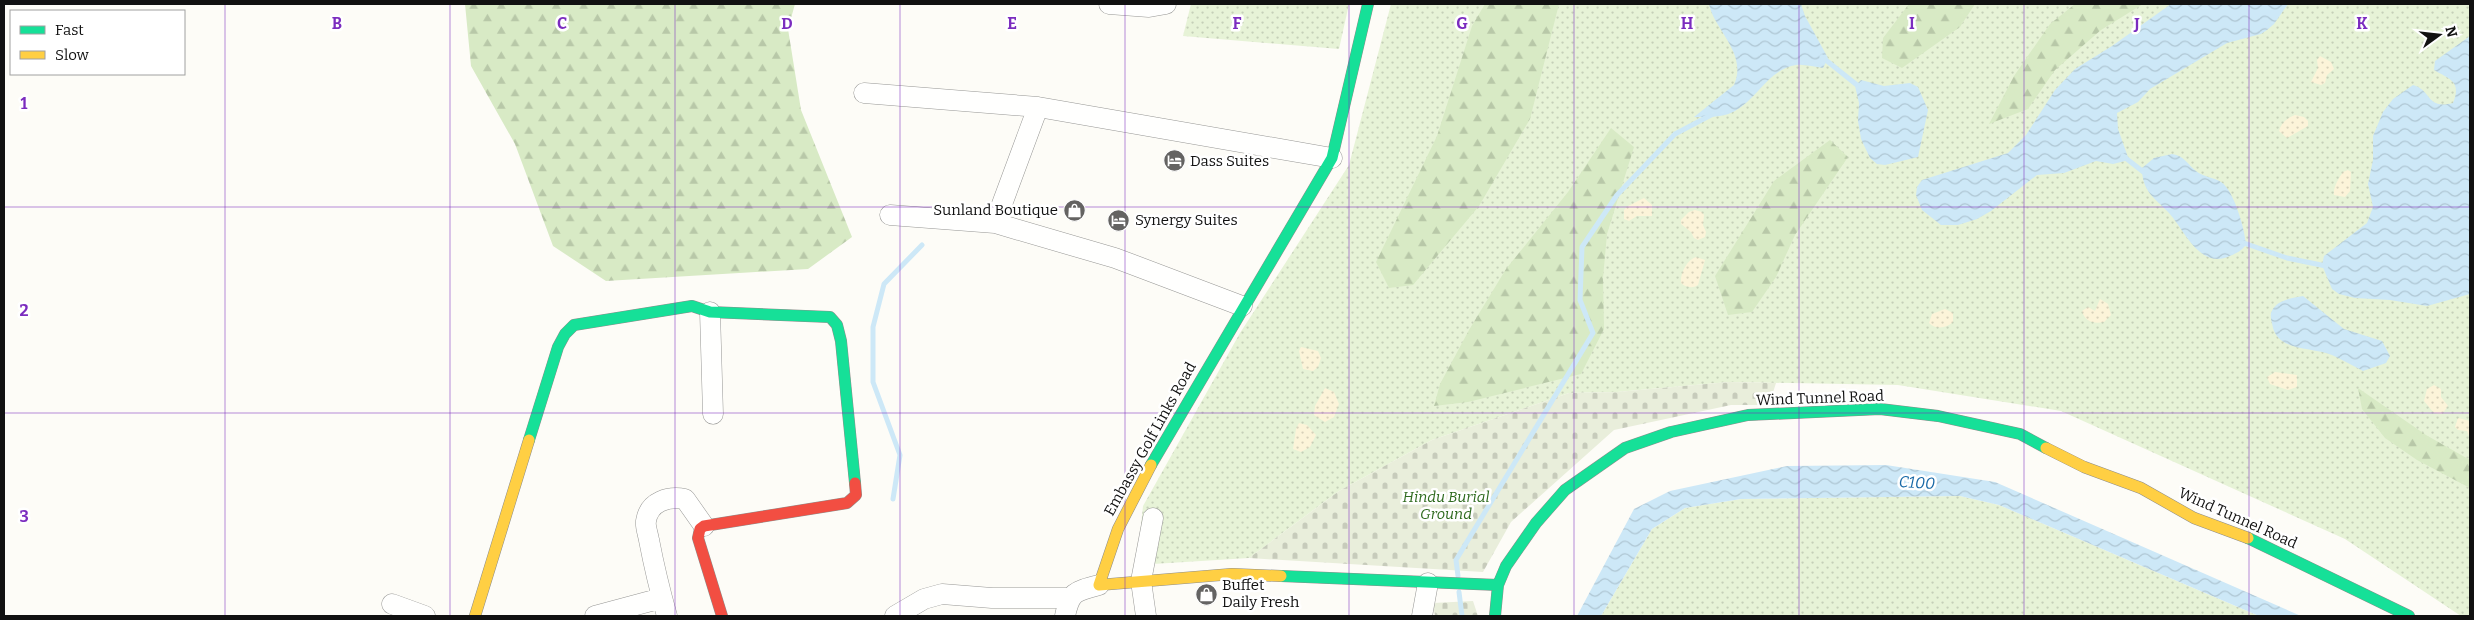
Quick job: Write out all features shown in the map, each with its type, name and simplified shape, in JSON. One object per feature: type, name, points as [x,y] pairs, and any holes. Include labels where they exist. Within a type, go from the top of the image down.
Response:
[{"type":"street","points":[[1109,4],[1149,7],[1166,4]]},
{"type":"street","name":"Embassy Golf Links Road","points":[[1098,585],[1118,529],[1139,486],[1242,306],[1332,158],[1368,4]]},
{"type":"street","points":[[864,93],[1038,107],[1332,158]]},
{"type":"street","points":[[995,223],[1038,107]]},
{"type":"street","points":[[890,216],[995,223],[1114,258],[1242,306]]},
{"type":"street","points":[[475,616],[558,346],[565,334],[574,325],[692,306],[710,312],[830,317],[837,325],[841,341],[856,495],[847,503],[704,526],[700,529],[698,538],[722,616]]},
{"type":"street","points":[[710,312],[713,414]]},
{"type":"street","name":"Wind Tunnel Road","points":[[1495,616],[1498,585],[1506,566],[1536,524],[1565,490],[1625,448],[1671,432],[1748,415],[1880,409],[1938,416],[2020,434],[2084,467],[2141,488],[2194,518],[2261,543],[2409,616]]},
{"type":"street","points":[[595,616],[665,607],[646,522],[649,512],[660,501],[674,497],[685,500],[704,526]]},
{"type":"street","points":[[1146,616],[1142,581],[1153,518]]},
{"type":"street","points":[[895,616],[924,599],[942,594],[1067,607],[1081,590],[1098,585],[1232,574],[1498,585]]},
{"type":"street","points":[[1422,616],[1437,583]]},
{"type":"street","points":[[392,604],[425,616]]},
{"type":"green space","points":[[465,4],[795,4],[788,29],[801,110],[852,237],[808,269],[606,281],[553,246],[515,144],[471,66]]},
{"type":"green space","points":[[1191,4],[1349,4],[1339,49],[1183,36]]},
{"type":"green space","points":[[1391,4],[2470,4],[2470,616],[2461,616],[2345,539],[2061,411],[1898,385],[1729,382],[1617,392],[1569,393],[1432,440],[1339,491],[1249,558],[1137,565],[1143,506],[1240,333],[1349,165]]},
{"type":"green space","points":[[1485,4],[1559,4],[1530,119],[1479,206],[1413,285],[1389,288],[1376,262],[1437,136],[1472,26]]},
{"type":"green space","points":[[1909,4],[1975,4],[1960,27],[1902,68],[1882,58],[1883,38]]},
{"type":"green space","points":[[2075,4],[2143,4],[2101,30],[2055,70],[2028,109],[1989,124],[2014,76],[2050,24]]},
{"type":"green space","points":[[1611,128],[1634,147],[1607,234],[1603,278],[1604,329],[1581,374],[1468,402],[1434,406],[1440,384],[1469,330],[1506,269],[1568,192]]},
{"type":"green space","points":[[1830,140],[1848,157],[1795,235],[1776,277],[1752,312],[1728,315],[1715,276],[1774,181]]},
{"type":"green space","name":"Hindu Burial Ground","points":[[1729,382],[1776,383],[1769,405],[1731,405],[1614,430],[1511,522],[1483,572],[1249,558],[1339,491],[1432,440],[1569,393],[1617,392]]},
{"type":"green space","points":[[2358,388],[2426,435],[2470,460],[2470,488],[2417,460],[2385,438],[2362,409]]},
{"type":"green space","points":[[1960,496],[1999,505],[2259,616],[1601,616],[1652,529],[1685,508],[1741,499]]},
{"type":"green space","points":[[1473,601],[1478,616],[1435,616],[1433,603]]},
{"type":"sand","points":[[2320,56],[2331,62],[2334,69],[2327,75],[2325,83],[2321,85],[2311,82],[2318,68],[2317,60]]},
{"type":"sand","points":[[2295,115],[2304,117],[2308,121],[2308,126],[2287,138],[2279,131],[2280,128],[2285,121]]},
{"type":"sand","points":[[2348,170],[2351,172],[2350,191],[2345,197],[2334,195],[2334,189],[2338,180],[2343,172]]},
{"type":"sand","points":[[1644,198],[1652,205],[1652,216],[1637,216],[1629,221],[1624,219],[1624,210]]},
{"type":"sand","points":[[1695,210],[1702,212],[1704,215],[1703,225],[1706,232],[1705,237],[1698,240],[1681,224],[1681,220],[1689,212]]},
{"type":"sand","points":[[1696,257],[1705,260],[1698,285],[1691,287],[1681,283],[1682,275],[1687,264]]},
{"type":"sand","points":[[2100,299],[2108,304],[2111,315],[2104,322],[2097,323],[2085,318],[2082,311],[2088,307],[2095,311]]},
{"type":"sand","points":[[1945,309],[1953,313],[1953,322],[1948,326],[1941,327],[1935,327],[1929,323],[1932,314]]},
{"type":"sand","points":[[1301,347],[1318,351],[1321,358],[1318,367],[1313,371],[1303,369],[1299,351]]},
{"type":"sand","points":[[2275,372],[2297,375],[2297,387],[2288,390],[2270,384],[2267,377]]},
{"type":"sand","points":[[2434,385],[2441,389],[2441,397],[2448,406],[2442,414],[2434,413],[2424,401],[2427,389]]},
{"type":"sand","points":[[1325,388],[1334,392],[1339,404],[1334,417],[1325,422],[1314,415],[1315,406]]},
{"type":"sand","points":[[2458,418],[2470,421],[2470,439],[2467,431],[2458,430],[2455,427]]},
{"type":"sand","points":[[1299,423],[1307,425],[1316,435],[1310,447],[1301,452],[1293,449],[1296,429]]},
{"type":"water","points":[[1709,4],[1801,4],[1805,16],[1828,58],[1823,68],[1796,65],[1787,68],[1778,72],[1743,106],[1735,111],[1720,116],[1694,117],[1734,85],[1737,73],[1737,62],[1734,52],[1712,14]]},
{"type":"water","points":[[2171,4],[2288,4],[2274,24],[2261,34],[2227,43],[2150,89],[2138,102],[2117,113],[2118,129],[2129,160],[2113,164],[2096,161],[2064,173],[2037,175],[1991,211],[1977,219],[1958,225],[1941,225],[1922,210],[1916,195],[1917,187],[1922,180],[2008,153],[2026,135],[2055,90],[2075,69],[2112,46]]},
{"type":"water","points":[[2470,36],[2470,294],[2427,306],[2390,300],[2355,298],[2339,294],[2332,289],[2322,265],[2324,256],[2367,223],[2373,207],[2368,184],[2373,160],[2373,136],[2383,112],[2393,99],[2413,85],[2419,87],[2433,102],[2438,104],[2453,103],[2456,90],[2455,85],[2434,70],[2435,61]]},
{"type":"water","points":[[1861,80],[1884,86],[1910,83],[1918,87],[1928,110],[1918,157],[1885,165],[1877,164],[1870,158],[1861,139],[1858,121],[1859,103],[1855,86]]},
{"type":"water","points":[[2172,154],[2183,158],[2199,173],[2218,180],[2226,186],[2238,211],[2245,238],[2246,245],[2239,252],[2219,259],[2210,258],[2202,253],[2194,247],[2169,213],[2150,194],[2144,183],[2142,168],[2154,158]]},
{"type":"water","points":[[2303,296],[2344,329],[2382,341],[2390,356],[2386,363],[2363,371],[2332,355],[2298,348],[2282,341],[2273,328],[2271,313],[2280,302]]},
{"type":"water","name":"C100","points":[[1886,465],[1995,482],[2301,616],[2259,616],[1999,505],[1960,496],[1741,499],[1685,508],[1652,529],[1601,616],[1577,616],[1634,509],[1670,491],[1787,466]]},
{"type":"waterway","points":[[1822,57],[1862,89]]},
{"type":"waterway","points":[[1458,576],[1456,560],[1593,333],[1580,300],[1582,247],[1617,195],[1675,134],[1713,114]]},
{"type":"waterway","points":[[2123,156],[2146,174]]},
{"type":"waterway","points":[[2241,242],[2287,258],[2326,266]]},
{"type":"waterway","points":[[893,499],[900,455],[873,382],[873,327],[884,284],[922,245]]},
{"type":"waterway","points":[[1459,592],[1462,616]]},
{"type":"traffic: fast","points":[[1151,465],[1332,158],[1368,4]]},
{"type":"traffic: fast","points":[[529,440],[558,347],[565,334],[574,325],[692,306],[710,312],[830,317],[837,325],[841,341],[855,483]]},
{"type":"traffic: fast","points":[[1495,616],[1498,585],[1506,566],[1536,523],[1565,490],[1625,448],[1671,432],[1748,415],[1880,409],[1938,416],[2020,434],[2046,448]]},
{"type":"traffic: fast","points":[[2248,538],[2409,616]]},
{"type":"traffic: fast","points":[[1281,576],[1498,585]]},
{"type":"traffic: slow","points":[[475,616],[529,440]]},
{"type":"traffic: slow","points":[[2046,448],[2084,467],[2141,488],[2194,518],[2248,538]]},
{"type":"traffic: slow","points":[[1151,465],[1118,529],[1099,585],[1232,574],[1281,576]]},
{"type":"traffic: jam","points":[[722,616],[698,538],[700,529],[704,526],[847,503],[856,495],[855,483]]},
{"type":"place","name":"Dass Suites","points":[[1174,161]]},
{"type":"place","name":"Sunland Boutique","points":[[1074,210]]},
{"type":"place","name":"Synergy Suites","points":[[1119,220]]},
{"type":"place","name":"Buffet Daily Fresh","points":[[1206,594]]}]
